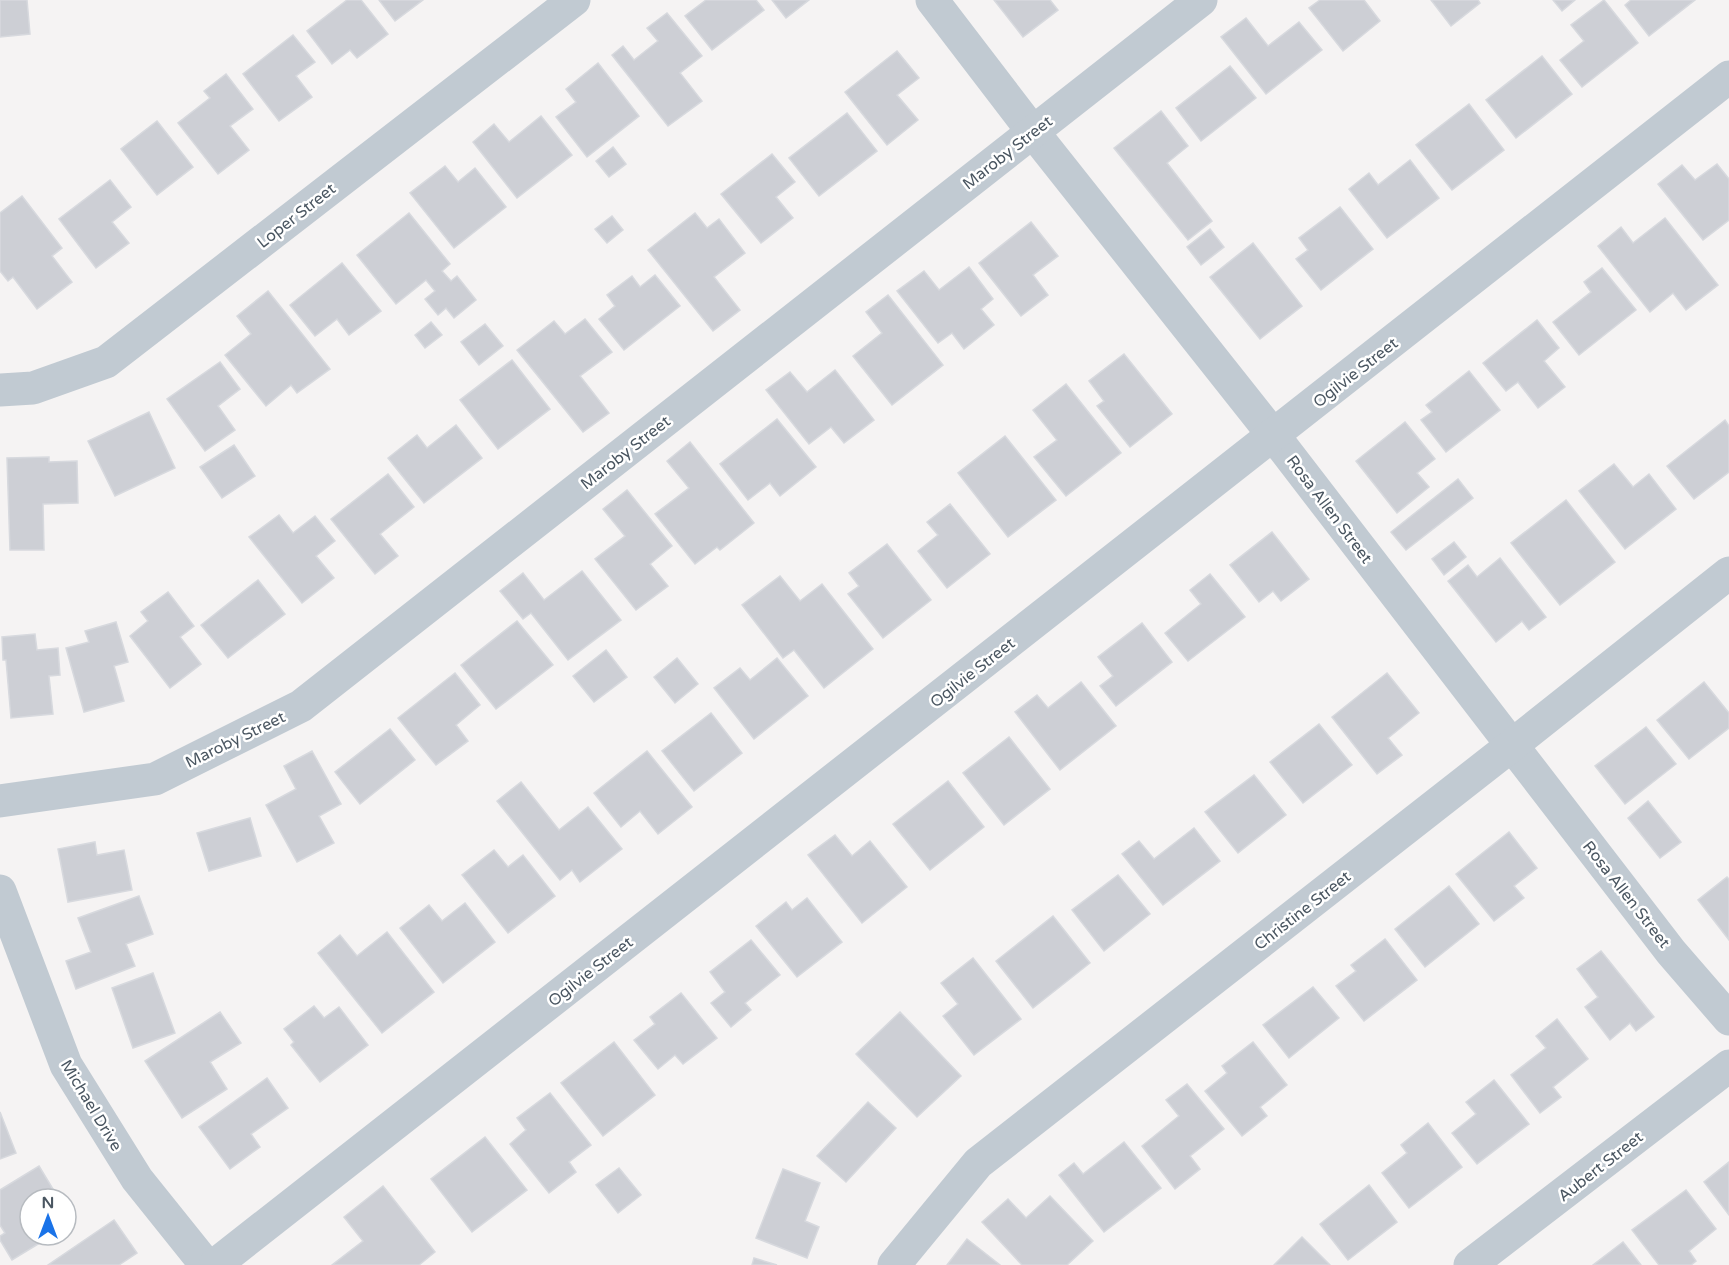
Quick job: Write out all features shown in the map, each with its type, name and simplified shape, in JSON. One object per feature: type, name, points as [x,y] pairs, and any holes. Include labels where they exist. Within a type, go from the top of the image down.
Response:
[{"type":"street","name":"Loper Street","points":[[0,390],[33,388],[106,362],[574,0]]},
{"type":"street","name":"Rosa Allen Street","points":[[932,0],[1033,132],[1274,436],[1671,952],[1729,1018]]},
{"type":"street","name":"Maroby Street","points":[[0,801],[155,779],[301,706],[1201,0]]},
{"type":"street","name":"Ogilvie Street","points":[[215,1265],[1729,77]]},
{"type":"street","name":"Christine Street","points":[[894,1265],[978,1163],[1729,573]]},
{"type":"street","name":"Michael Drive","points":[[0,891],[66,1065],[137,1179],[206,1265]]},
{"type":"street","name":"Aubert Street","points":[[1470,1265],[1729,1066]]},
{"type":"building","points":[[0,0],[27,0],[30,34],[0,37]]},
{"type":"building","points":[[347,0],[361,0],[388,34],[357,58],[350,50],[332,64],[307,31]]},
{"type":"building","points":[[379,0],[423,0],[395,21]]},
{"type":"building","points":[[706,0],[756,0],[764,10],[712,50],[685,16]]},
{"type":"building","points":[[772,0],[809,0],[786,18]]},
{"type":"building","points":[[994,0],[1050,0],[1058,10],[1023,37]]},
{"type":"building","points":[[1320,0],[1364,0],[1380,21],[1343,51],[1309,8]]},
{"type":"building","points":[[1431,0],[1478,0],[1480,3],[1451,26]]},
{"type":"building","points":[[1553,0],[1575,0],[1562,11]]},
{"type":"building","points":[[1604,0],[1638,43],[1582,87],[1560,60],[1584,41],[1571,25]]},
{"type":"building","points":[[1631,0],[1695,0],[1649,36],[1625,5]]},
{"type":"building","points":[[667,13],[702,56],[680,73],[702,101],[668,126],[612,55],[623,46],[634,60],[658,41],[647,28]]},
{"type":"building","points":[[1246,18],[1268,46],[1299,22],[1322,50],[1266,94],[1221,37]]},
{"type":"building","points":[[293,35],[315,62],[296,76],[312,97],[279,121],[243,74]]},
{"type":"building","points":[[897,51],[919,78],[897,95],[918,120],[887,145],[845,92]]},
{"type":"building","points":[[1542,56],[1572,94],[1516,138],[1486,100]]},
{"type":"building","points":[[598,63],[639,116],[587,157],[556,117],[576,102],[566,89]]},
{"type":"building","points":[[1230,66],[1256,98],[1201,141],[1176,108]]},
{"type":"building","points":[[226,74],[253,109],[230,126],[249,150],[218,174],[178,123],[210,98],[204,91]]},
{"type":"building","points":[[1469,104],[1504,150],[1452,190],[1416,145]]},
{"type":"building","points":[[1161,111],[1188,146],[1167,163],[1212,221],[1188,240],[1114,148]]},
{"type":"building","points":[[847,113],[877,151],[819,196],[789,158]]},
{"type":"building","points":[[541,116],[572,155],[517,198],[473,142],[494,124],[509,142]]},
{"type":"building","points":[[157,121],[193,167],[157,195],[121,149]]},
{"type":"building","points":[[613,147],[626,164],[609,177],[596,161]]},
{"type":"building","points":[[772,154],[795,182],[776,197],[793,218],[761,243],[721,194]]},
{"type":"building","points":[[1410,160],[1439,198],[1387,238],[1349,189],[1369,173],[1378,185]]},
{"type":"building","points":[[1717,164],[1729,179],[1729,220],[1703,240],[1658,184],[1682,165],[1695,180]]},
{"type":"building","points":[[445,166],[458,182],[475,168],[506,207],[454,248],[410,193]]},
{"type":"building","points":[[110,180],[131,207],[112,222],[129,243],[96,268],[59,219]]},
{"type":"building","points":[[22,196],[62,248],[52,256],[72,282],[37,309],[13,277],[8,281],[0,271],[0,213]]},
{"type":"building","points":[[1340,207],[1373,249],[1321,290],[1296,259],[1308,250],[1299,238]]},
{"type":"building","points":[[409,213],[450,264],[442,271],[451,281],[457,276],[476,300],[454,318],[446,308],[438,315],[425,299],[435,291],[426,280],[396,304],[357,255]]},
{"type":"building","points":[[695,213],[707,228],[719,219],[745,253],[714,277],[740,310],[713,331],[648,250]]},
{"type":"building","points":[[612,216],[623,230],[607,243],[595,229]]},
{"type":"building","points":[[1665,218],[1718,285],[1686,310],[1673,293],[1650,312],[1598,246],[1621,227],[1633,243]]},
{"type":"building","points":[[1031,222],[1058,256],[1033,275],[1048,295],[1021,316],[979,263]]},
{"type":"building","points":[[1210,229],[1224,247],[1201,265],[1187,247]]},
{"type":"building","points":[[1253,243],[1302,306],[1260,339],[1210,277]]},
{"type":"building","points":[[342,263],[381,311],[349,335],[337,319],[315,336],[290,305]]},
{"type":"building","points":[[969,267],[993,299],[981,309],[994,325],[964,349],[952,333],[938,343],[897,291],[924,271],[939,290]]},
{"type":"building","points":[[1602,268],[1636,310],[1579,355],[1553,322],[1591,292],[1584,282]]},
{"type":"building","points":[[655,275],[680,306],[624,350],[599,319],[615,306],[607,295],[632,276],[640,287]]},
{"type":"building","points":[[268,291],[330,369],[297,393],[291,385],[266,406],[225,355],[251,334],[237,316]]},
{"type":"building","points":[[888,295],[943,365],[892,405],[853,356],[882,333],[866,312]]},
{"type":"building","points":[[585,319],[612,352],[580,376],[609,413],[583,432],[517,350],[554,321],[565,334]]},
{"type":"building","points":[[1537,320],[1559,348],[1544,361],[1565,387],[1538,408],[1518,382],[1506,391],[1483,363]]},
{"type":"building","points":[[431,322],[442,335],[425,348],[415,335]]},
{"type":"building","points":[[485,324],[503,346],[479,365],[461,342]]},
{"type":"building","points":[[1124,354],[1172,414],[1130,447],[1097,406],[1104,401],[1089,381]]},
{"type":"building","points":[[512,360],[550,409],[498,449],[460,400]]},
{"type":"building","points":[[220,362],[240,389],[218,406],[235,430],[205,451],[167,399]]},
{"type":"building","points":[[835,370],[874,420],[844,443],[831,427],[809,444],[766,390],[790,372],[807,392]]},
{"type":"building","points":[[1469,371],[1500,410],[1446,452],[1421,420],[1432,412],[1426,405]]},
{"type":"building","points":[[1066,384],[1121,453],[1066,496],[1034,457],[1057,440],[1033,410]]},
{"type":"building","points":[[149,412],[175,468],[115,496],[88,441]]},
{"type":"building","points":[[777,419],[816,467],[780,496],[770,483],[748,500],[720,464]]},
{"type":"building","points":[[1725,420],[1729,426],[1729,472],[1694,499],[1667,466]]},
{"type":"building","points":[[1405,422],[1435,459],[1417,473],[1429,487],[1397,513],[1356,461]]},
{"type":"building","points":[[456,425],[482,458],[424,503],[388,458],[417,435],[427,448]]},
{"type":"building","points":[[1005,436],[1056,500],[1008,537],[958,473]]},
{"type":"building","points":[[690,442],[754,523],[720,550],[717,547],[695,564],[655,514],[689,488],[667,461]]},
{"type":"building","points":[[234,445],[255,476],[222,498],[200,467]]},
{"type":"building","points":[[49,457],[49,462],[77,461],[78,503],[43,504],[44,550],[10,550],[7,458]]},
{"type":"building","points":[[1614,464],[1633,487],[1649,474],[1676,509],[1625,549],[1579,491]]},
{"type":"building","points":[[388,474],[414,507],[380,534],[398,556],[375,574],[331,519]]},
{"type":"building","points":[[1458,479],[1473,498],[1406,550],[1391,532]]},
{"type":"building","points":[[627,490],[672,546],[650,564],[668,586],[636,610],[595,559],[625,536],[603,509]]},
{"type":"building","points":[[1566,500],[1615,562],[1560,605],[1511,543]]},
{"type":"building","points":[[950,504],[990,554],[947,588],[918,551],[938,535],[927,522]]},
{"type":"building","points":[[279,515],[293,533],[315,516],[335,541],[316,556],[334,578],[302,603],[249,537]]},
{"type":"building","points":[[1272,532],[1309,579],[1281,601],[1273,591],[1259,602],[1230,565]]},
{"type":"building","points":[[1454,542],[1466,557],[1444,575],[1432,559]]},
{"type":"building","points":[[887,544],[931,600],[883,638],[848,594],[859,586],[849,573]]},
{"type":"building","points":[[1500,558],[1546,617],[1529,630],[1522,621],[1496,642],[1448,581],[1468,565],[1477,577]]},
{"type":"building","points":[[582,571],[621,620],[568,660],[531,613],[523,619],[500,591],[523,573],[544,600]]},
{"type":"building","points":[[1210,574],[1245,617],[1188,661],[1165,633],[1201,604],[1190,590]]},
{"type":"building","points":[[780,576],[800,601],[822,584],[873,649],[824,688],[794,650],[783,658],[742,605]]},
{"type":"building","points":[[258,580],[285,614],[228,658],[201,625]]},
{"type":"building","points":[[168,592],[194,626],[180,637],[201,664],[170,688],[130,636],[148,621],[141,612]]},
{"type":"building","points":[[517,621],[553,665],[496,709],[461,665]]},
{"type":"building","points":[[116,622],[128,662],[114,666],[124,701],[84,712],[66,648],[89,642],[85,631]]},
{"type":"building","points":[[1142,623],[1172,662],[1116,706],[1100,686],[1113,676],[1098,657]]},
{"type":"building","points":[[35,634],[37,650],[58,648],[60,675],[49,676],[53,714],[11,718],[2,637]]},
{"type":"building","points":[[606,650],[627,677],[594,702],[573,676]]},
{"type":"building","points":[[677,658],[698,684],[675,703],[654,677]]},
{"type":"building","points":[[777,658],[808,696],[754,739],[714,688],[740,668],[750,680]]},
{"type":"building","points":[[455,673],[480,705],[456,725],[468,741],[436,765],[398,718]]},
{"type":"building","points":[[1387,673],[1419,713],[1388,738],[1402,755],[1377,774],[1332,717]]},
{"type":"building","points":[[1081,682],[1116,726],[1060,770],[1015,712],[1037,695],[1048,708]]},
{"type":"building","points":[[1704,682],[1729,713],[1729,728],[1689,759],[1657,720]]},
{"type":"building","points":[[711,713],[742,753],[694,791],[662,751]]},
{"type":"building","points":[[1319,724],[1352,765],[1303,803],[1270,762]]},
{"type":"building","points":[[1646,727],[1676,764],[1625,804],[1595,766]]},
{"type":"building","points":[[390,729],[415,760],[360,804],[335,772]]},
{"type":"building","points":[[1009,737],[1050,789],[1004,825],[963,773]]},
{"type":"building","points":[[312,751],[341,804],[319,816],[334,843],[297,862],[266,805],[296,789],[284,766]]},
{"type":"building","points":[[647,751],[692,807],[658,834],[640,811],[621,827],[594,793]]},
{"type":"building","points":[[1254,775],[1286,815],[1238,853],[1205,812]]},
{"type":"building","points":[[948,781],[984,827],[930,870],[893,824]]},
{"type":"building","points":[[521,782],[559,830],[588,807],[622,849],[580,882],[572,870],[560,880],[497,801]]},
{"type":"building","points":[[1648,801],[1681,842],[1660,858],[1628,818]]},
{"type":"building","points":[[250,818],[261,856],[209,871],[197,833]]},
{"type":"building","points":[[1194,828],[1220,861],[1163,905],[1122,854],[1139,841],[1154,859]]},
{"type":"building","points":[[1509,832],[1537,868],[1514,886],[1524,898],[1494,921],[1456,874]]},
{"type":"building","points":[[835,835],[852,856],[870,841],[907,887],[862,923],[808,855]]},
{"type":"building","points":[[95,842],[97,855],[124,850],[132,890],[68,902],[58,849]]},
{"type":"building","points":[[494,850],[508,867],[523,855],[555,896],[508,933],[462,875]]},
{"type":"building","points":[[1118,875],[1150,914],[1104,951],[1072,910]]},
{"type":"building","points":[[1727,877],[1729,879],[1729,940],[1698,900]]},
{"type":"building","points":[[1449,886],[1479,924],[1425,967],[1395,929]]},
{"type":"building","points":[[139,896],[153,934],[126,944],[135,966],[76,989],[66,961],[91,952],[78,918]]},
{"type":"building","points":[[807,898],[842,942],[797,977],[756,926],[786,902],[792,910]]},
{"type":"building","points":[[465,903],[495,942],[443,983],[400,928],[429,905],[442,921]]},
{"type":"building","points":[[1053,916],[1090,963],[1033,1008],[996,961]]},
{"type":"building","points":[[387,932],[434,992],[382,1033],[318,953],[340,935],[357,956]]},
{"type":"building","points":[[1385,939],[1417,980],[1364,1021],[1336,986],[1356,971],[1351,965]]},
{"type":"building","points":[[751,940],[780,975],[745,1003],[751,1010],[731,1027],[711,1003],[725,992],[710,972]]},
{"type":"building","points":[[1601,951],[1654,1017],[1636,1031],[1630,1023],[1610,1040],[1585,1007],[1598,997],[1577,969]]},
{"type":"building","points":[[973,958],[1021,1019],[974,1055],[943,1016],[958,1004],[941,983]]},
{"type":"building","points":[[153,973],[175,1033],[133,1048],[112,988]]},
{"type":"building","points":[[1313,987],[1339,1018],[1289,1058],[1263,1025]]},
{"type":"building","points":[[681,993],[717,1038],[683,1064],[675,1055],[658,1069],[634,1040],[655,1024],[650,1017]]},
{"type":"building","points":[[314,1006],[324,1018],[339,1007],[368,1045],[320,1082],[291,1045],[294,1042],[284,1029]]},
{"type":"building","points":[[220,1012],[241,1043],[210,1062],[227,1089],[182,1118],[145,1061]]},
{"type":"building","points":[[900,1012],[961,1076],[917,1117],[856,1054]]},
{"type":"building","points":[[1557,1019],[1588,1059],[1553,1087],[1561,1097],[1540,1113],[1511,1075],[1546,1048],[1536,1036]]},
{"type":"building","points":[[614,1042],[655,1095],[603,1136],[561,1083]]},
{"type":"building","points":[[1253,1042],[1287,1085],[1260,1107],[1267,1116],[1242,1136],[1205,1091],[1227,1073],[1222,1066]]},
{"type":"building","points":[[267,1078],[288,1108],[251,1134],[260,1147],[230,1169],[199,1127]]},
{"type":"building","points":[[1494,1080],[1529,1124],[1477,1164],[1452,1133],[1476,1114],[1466,1102]]},
{"type":"building","points":[[1187,1084],[1224,1129],[1190,1156],[1200,1169],[1175,1189],[1142,1146],[1179,1116],[1166,1100]]},
{"type":"building","points":[[550,1093],[591,1145],[569,1162],[576,1172],[549,1193],[510,1144],[526,1130],[517,1118]]},
{"type":"building","points":[[868,1102],[896,1128],[846,1182],[817,1156]]},
{"type":"building","points":[[0,1112],[16,1153],[0,1159]]},
{"type":"building","points":[[1428,1123],[1462,1167],[1409,1208],[1382,1173],[1407,1153],[1401,1145]]},
{"type":"building","points":[[485,1137],[527,1190],[472,1232],[431,1179]]},
{"type":"building","points":[[1124,1142],[1161,1188],[1104,1232],[1059,1175],[1074,1163],[1083,1174]]},
{"type":"building","points":[[1729,1162],[1729,1215],[1704,1182]]},
{"type":"building","points":[[39,1166],[52,1187],[18,1187],[18,1247],[33,1247],[12,1260],[0,1240],[0,1236],[5,1233],[0,1225],[0,1190]]},
{"type":"building","points":[[619,1168],[641,1195],[618,1213],[596,1185]]},
{"type":"building","points":[[783,1169],[820,1183],[805,1221],[819,1227],[807,1258],[756,1238]]},
{"type":"building","points":[[1369,1185],[1397,1222],[1348,1260],[1320,1224]]},
{"type":"building","points":[[383,1186],[435,1252],[419,1265],[332,1265],[363,1241],[344,1217]]},
{"type":"building","points":[[1686,1190],[1716,1229],[1689,1251],[1696,1261],[1691,1265],[1659,1265],[1632,1230]]},
{"type":"building","points":[[1050,1196],[1093,1241],[1067,1265],[1022,1265],[982,1222],[1008,1199],[1026,1218]]},
{"type":"building","points":[[114,1220],[137,1253],[119,1265],[48,1265],[74,1247],[78,1247],[78,1245]]},
{"type":"building","points":[[1302,1237],[1330,1265],[1274,1265]]},
{"type":"building","points":[[967,1239],[1000,1265],[947,1265]]},
{"type":"building","points":[[1623,1242],[1641,1265],[1593,1265]]},
{"type":"building","points":[[754,1258],[777,1265],[752,1265]]}]
